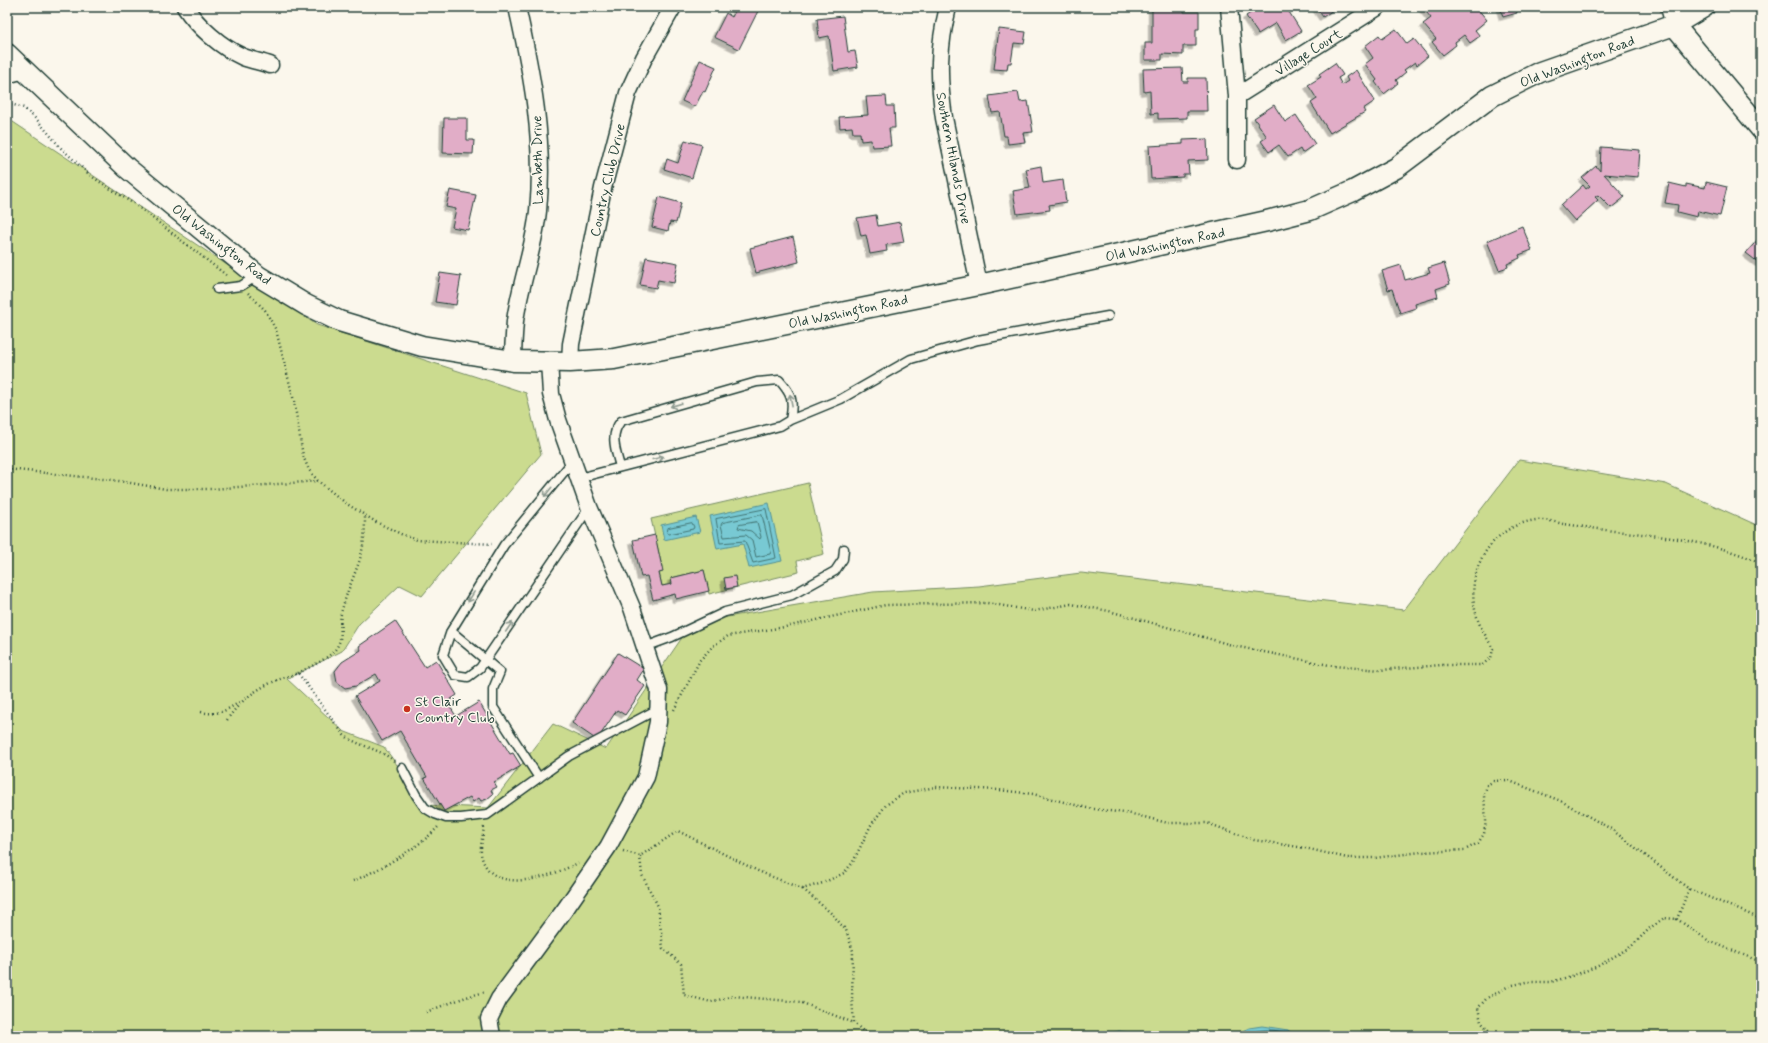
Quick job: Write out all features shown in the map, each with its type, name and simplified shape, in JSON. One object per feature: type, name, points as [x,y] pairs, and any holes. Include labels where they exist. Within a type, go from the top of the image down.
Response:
[{"type":"street","points":[[185,7],[198,23],[223,46],[244,58],[270,65]]},
{"type":"street","name":"Lambeth Drive","points":[[513,361],[515,320],[538,212],[540,181],[535,99],[531,71],[517,7]]},
{"type":"street","name":"Country Club Drive","points":[[570,362],[571,344],[601,196],[628,94],[644,58],[673,7]]},
{"type":"street","name":"Southern Hilands Drive","points":[[948,7],[939,61],[940,91],[944,118],[979,285]]},
{"type":"street","points":[[1229,7],[1237,96],[1237,160]]},
{"type":"street","name":"Village Court","points":[[1237,96],[1378,7]]},
{"type":"street","name":"Old Washington Road","points":[[7,54],[250,281],[339,321],[422,346],[513,361],[570,362],[614,359],[979,285],[1267,221],[1310,210],[1354,192],[1396,168],[1492,96],[1540,72],[1672,16],[1704,7]]},
{"type":"street","points":[[1672,16],[1761,129]]},
{"type":"street","points":[[492,1036],[489,1019],[499,999],[566,908],[608,847],[646,777],[658,716],[659,690],[632,608],[589,508],[572,462],[551,394],[549,361]]},
{"type":"lane","points":[[7,79],[28,73]]},
{"type":"lane","points":[[217,289],[250,281]]},
{"type":"lane","points":[[579,478],[780,426],[790,420],[841,399],[911,359],[978,340],[1108,316]]},
{"type":"lane","points":[[620,468],[614,442],[616,427],[621,421],[757,382],[779,380],[789,391],[793,408],[790,420]]},
{"type":"lane","points":[[572,462],[504,545],[451,631],[443,655],[455,675],[468,677],[480,668],[589,508]]},
{"type":"lane","points":[[645,647],[672,638],[725,612],[792,595],[835,571],[843,559],[844,549]]},
{"type":"lane","points":[[451,631],[487,659],[500,672],[493,689],[493,707],[539,778]]},
{"type":"lane","points":[[402,768],[416,796],[425,808],[435,814],[446,818],[487,815],[569,756],[658,716]]},
{"type":"path","points":[[7,103],[24,108],[91,176],[250,281],[276,330],[294,402],[303,456],[309,470],[318,481],[347,504],[365,515],[383,525],[417,540],[504,545]]},
{"type":"path","points":[[7,469],[113,480],[166,489],[212,489],[318,481]]},
{"type":"path","points":[[202,712],[211,714],[222,712],[275,680],[298,673],[332,653],[339,645],[341,634],[341,616],[360,560],[365,536],[365,515]]},
{"type":"path","points":[[658,716],[675,709],[700,660],[713,646],[728,636],[785,627],[886,605],[987,603],[1034,611],[1071,604],[1109,611],[1239,647],[1334,666],[1380,670],[1442,665],[1482,665],[1491,658],[1493,649],[1477,618],[1473,597],[1476,574],[1484,552],[1500,534],[1518,524],[1538,519],[1587,527],[1676,538],[1740,553],[1761,563]]},
{"type":"path","points":[[298,673],[344,735],[352,742],[388,755],[402,768]]},
{"type":"path","points":[[227,720],[242,701]]},
{"type":"path","points":[[802,889],[823,883],[844,873],[853,862],[871,824],[886,805],[904,793],[936,787],[999,790],[1033,794],[1087,808],[1132,814],[1168,824],[1207,823],[1254,840],[1305,848],[1347,858],[1374,858],[1421,852],[1465,850],[1478,843],[1484,834],[1486,822],[1484,796],[1488,785],[1494,781],[1507,780],[1560,801],[1611,829],[1689,889],[1761,919]]},
{"type":"path","points":[[487,815],[482,836],[481,856],[486,868],[499,878],[513,881],[536,877],[571,866],[583,860]]},
{"type":"path","points":[[353,881],[369,874],[427,838],[446,818]]},
{"type":"path","points":[[608,847],[640,856],[678,831],[758,871],[802,889],[832,914],[846,930],[853,951],[852,1000],[854,1023]]},
{"type":"path","points":[[640,856],[642,875],[658,906],[663,948],[680,964],[684,995],[711,1002],[733,996],[800,1002],[854,1023],[869,1036]]},
{"type":"path","points":[[1677,919],[1689,889]]},
{"type":"path","points":[[1494,1036],[1481,1022],[1478,1008],[1487,998],[1509,986],[1526,982],[1551,982],[1598,966],[1632,946],[1650,928],[1664,918],[1677,919],[1708,941],[1761,962]]},
{"type":"path","points":[[426,1012],[466,997],[509,986]]},
{"type":"green space","points":[[7,118],[317,325],[526,393],[541,454],[422,596],[400,585],[359,624],[342,651],[287,679],[343,731],[384,747],[426,805],[488,808],[553,724],[606,749],[692,623],[873,592],[979,586],[1081,573],[1404,610],[1519,460],[1666,484],[1761,527],[1761,1036],[7,1036]]},
{"type":"green space","points":[[808,483],[824,554],[797,561],[799,572],[709,594],[704,570],[671,578],[672,584],[662,586],[659,573],[663,571],[651,519]]},
{"type":"water","points":[[769,503],[782,561],[749,568],[743,544],[717,549],[710,516]]},
{"type":"water","points":[[696,517],[700,532],[664,540],[661,525]]},
{"type":"water","points":[[1262,1026],[1288,1030],[1295,1036],[1232,1036],[1249,1028]]},
{"type":"water","points":[[1119,1031],[1145,1036],[1102,1036]]},
{"type":"building","points":[[732,7],[754,7],[759,9],[739,49],[714,37],[726,13],[732,17],[736,9]]},
{"type":"building","points":[[1152,7],[1184,7],[1184,12],[1199,12],[1199,29],[1196,29],[1196,46],[1183,46],[1183,55],[1162,54],[1162,60],[1145,60],[1145,43],[1152,43]]},
{"type":"building","points":[[1253,7],[1286,7],[1301,31],[1286,40],[1276,23],[1258,34],[1246,16],[1255,10]]},
{"type":"building","points":[[1316,7],[1337,7],[1323,17]]},
{"type":"building","points":[[1476,7],[1487,20],[1475,30],[1480,36],[1470,43],[1464,35],[1455,42],[1456,45],[1443,55],[1432,42],[1436,39],[1423,24],[1431,18],[1423,8]]},
{"type":"building","points":[[1500,7],[1515,7],[1517,13],[1503,17]]},
{"type":"building","points":[[843,16],[848,52],[855,51],[858,67],[834,71],[829,36],[819,38],[817,19]]},
{"type":"building","points":[[999,29],[1026,32],[1024,44],[1014,43],[1011,63],[1008,63],[1007,70],[994,69]]},
{"type":"building","points":[[1396,29],[1407,44],[1414,39],[1428,56],[1417,65],[1415,62],[1404,70],[1406,72],[1396,80],[1398,83],[1384,94],[1375,82],[1377,80],[1365,64],[1373,58],[1365,46],[1379,35],[1382,39]]},
{"type":"building","points":[[700,60],[716,67],[705,92],[703,91],[695,107],[682,101]]},
{"type":"building","points":[[1335,63],[1343,75],[1338,78],[1342,85],[1348,81],[1346,77],[1356,70],[1375,101],[1363,109],[1365,112],[1330,133],[1311,103],[1317,99],[1308,85],[1321,77],[1319,74]]},
{"type":"building","points":[[1182,68],[1183,82],[1188,82],[1188,78],[1206,78],[1207,111],[1187,111],[1187,118],[1158,119],[1158,113],[1151,114],[1150,91],[1144,92],[1143,69]]},
{"type":"building","points":[[1018,92],[1020,102],[1028,101],[1033,132],[1023,133],[1025,142],[1008,144],[1007,136],[1004,136],[1000,112],[992,113],[989,96]]},
{"type":"building","points":[[886,96],[887,106],[894,106],[895,128],[889,128],[891,146],[872,147],[871,140],[861,141],[860,133],[853,133],[852,127],[840,128],[839,117],[868,115],[866,97]]},
{"type":"building","points":[[1274,105],[1285,122],[1296,115],[1315,144],[1302,153],[1300,149],[1288,157],[1279,145],[1269,152],[1261,141],[1267,137],[1254,118]]},
{"type":"building","points":[[444,118],[467,118],[467,140],[474,140],[473,154],[443,153]]},
{"type":"building","points":[[1207,139],[1208,160],[1188,161],[1189,174],[1183,174],[1183,177],[1151,179],[1149,146],[1183,144],[1183,140]]},
{"type":"building","points":[[685,140],[702,145],[692,178],[664,169],[667,159],[678,163]]},
{"type":"building","points":[[1601,147],[1640,150],[1638,177],[1604,174],[1625,197],[1611,208],[1598,195],[1595,197],[1598,200],[1575,221],[1561,205],[1583,185],[1586,189],[1590,186],[1582,178],[1596,166],[1600,171]]},
{"type":"building","points":[[1041,166],[1043,183],[1063,180],[1066,202],[1049,205],[1050,210],[1017,214],[1013,191],[1030,188],[1026,169]]},
{"type":"building","points":[[1706,182],[1727,187],[1720,216],[1698,211],[1697,217],[1677,212],[1678,205],[1665,203],[1669,183],[1686,187],[1686,184],[1705,188]]},
{"type":"building","points":[[450,190],[476,195],[468,230],[452,227],[456,209],[446,207]]},
{"type":"building","points":[[659,197],[681,203],[676,223],[670,222],[668,231],[652,227]]},
{"type":"building","points":[[876,215],[878,226],[900,222],[904,242],[886,245],[887,251],[870,254],[866,235],[861,236],[857,218]]},
{"type":"building","points":[[1522,226],[1532,250],[1519,255],[1520,258],[1507,264],[1508,267],[1499,270],[1487,241]]},
{"type":"building","points":[[1761,236],[1761,261],[1759,263],[1746,253]]},
{"type":"building","points":[[793,237],[799,262],[756,273],[750,248]]},
{"type":"building","points":[[646,257],[678,263],[674,283],[658,280],[656,288],[640,285]]},
{"type":"building","points":[[1444,263],[1450,284],[1436,289],[1438,297],[1415,304],[1416,308],[1400,313],[1392,289],[1388,290],[1382,271],[1401,265],[1405,280],[1430,273],[1428,268]]},
{"type":"building","points":[[440,273],[461,276],[456,305],[435,302]]},
{"type":"building","points":[[655,535],[663,572],[659,573],[662,586],[672,584],[671,578],[704,570],[709,591],[676,599],[675,594],[653,600],[647,576],[641,577],[633,540]]},
{"type":"building","points":[[735,576],[737,587],[726,589],[724,578]]},
{"type":"building","name":"St Clair Country Club","points":[[395,621],[425,667],[436,660],[457,695],[447,702],[456,716],[479,702],[510,754],[513,753],[521,766],[494,782],[497,787],[491,790],[493,794],[487,799],[481,801],[479,798],[473,802],[470,797],[444,811],[424,778],[427,777],[400,731],[382,741],[355,696],[380,681],[376,674],[356,686],[345,688],[337,682],[335,671],[342,662],[361,650],[359,646]]},
{"type":"building","points":[[618,653],[644,669],[637,680],[645,686],[625,715],[617,710],[597,740],[572,723]]},
{"type":"place","name":"St Clair Country Club","points":[[407,709]]}]
